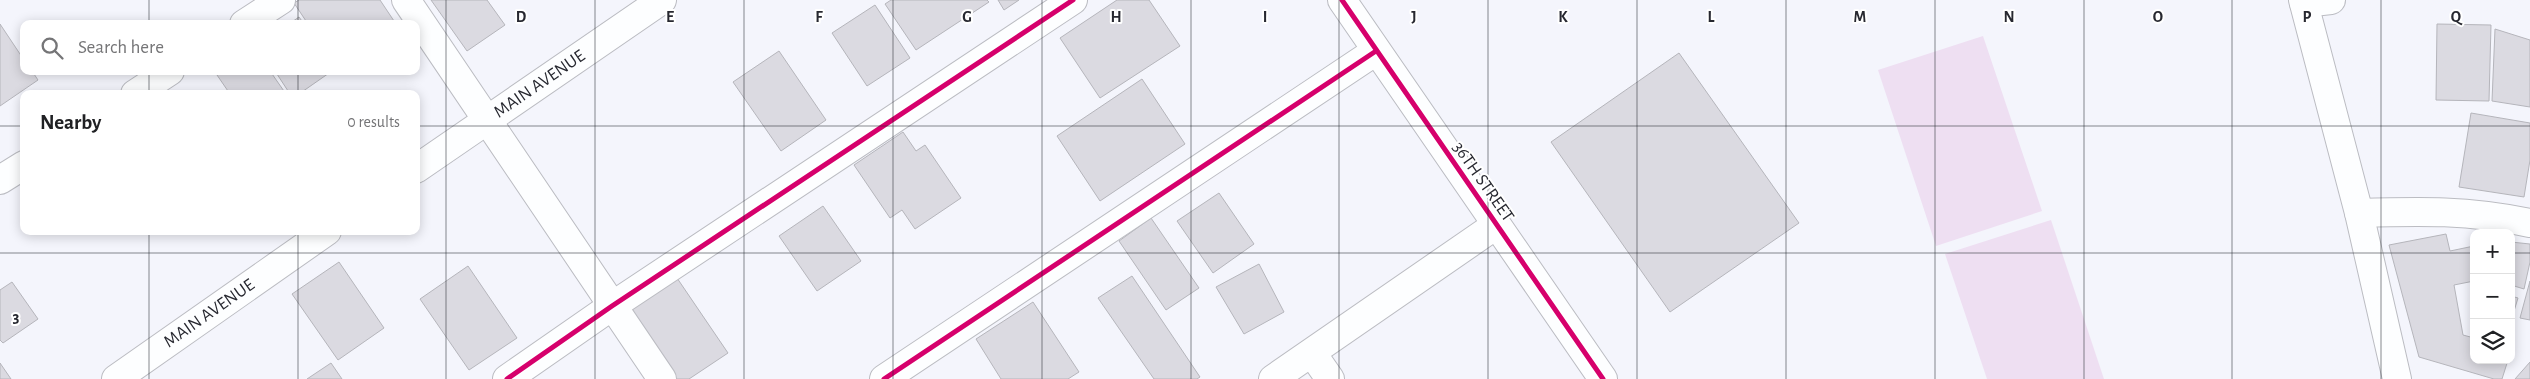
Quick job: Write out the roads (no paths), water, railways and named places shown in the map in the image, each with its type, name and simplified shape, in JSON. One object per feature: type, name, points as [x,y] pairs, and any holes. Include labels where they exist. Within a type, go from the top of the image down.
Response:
[{"type":"street","points":[[250,20],[281,0]]},
{"type":"street","points":[[406,0],[420,20]]},
{"type":"street","name":"MAIN AVENUE","points":[[420,166],[662,0]]},
{"type":"street","points":[[507,379],[612,306],[1073,0]]},
{"type":"street","name":"36TH STREET","points":[[1342,0],[1603,379]]},
{"type":"street","points":[[2331,0],[2303,2],[2360,213],[2397,379]]},
{"type":"street","points":[[420,21],[662,379]]},
{"type":"street","points":[[884,379],[1376,51]]},
{"type":"street","points":[[141,90],[164,75]]},
{"type":"street","points":[[0,180],[20,168]]},
{"type":"street","points":[[2360,213],[2433,210],[2496,216],[2530,223]]},
{"type":"street","points":[[1273,379],[1496,225]]},
{"type":"street","name":"MAIN AVENUE","points":[[116,379],[321,235]]},
{"type":"street","points":[[1312,353],[1330,379]]}]
